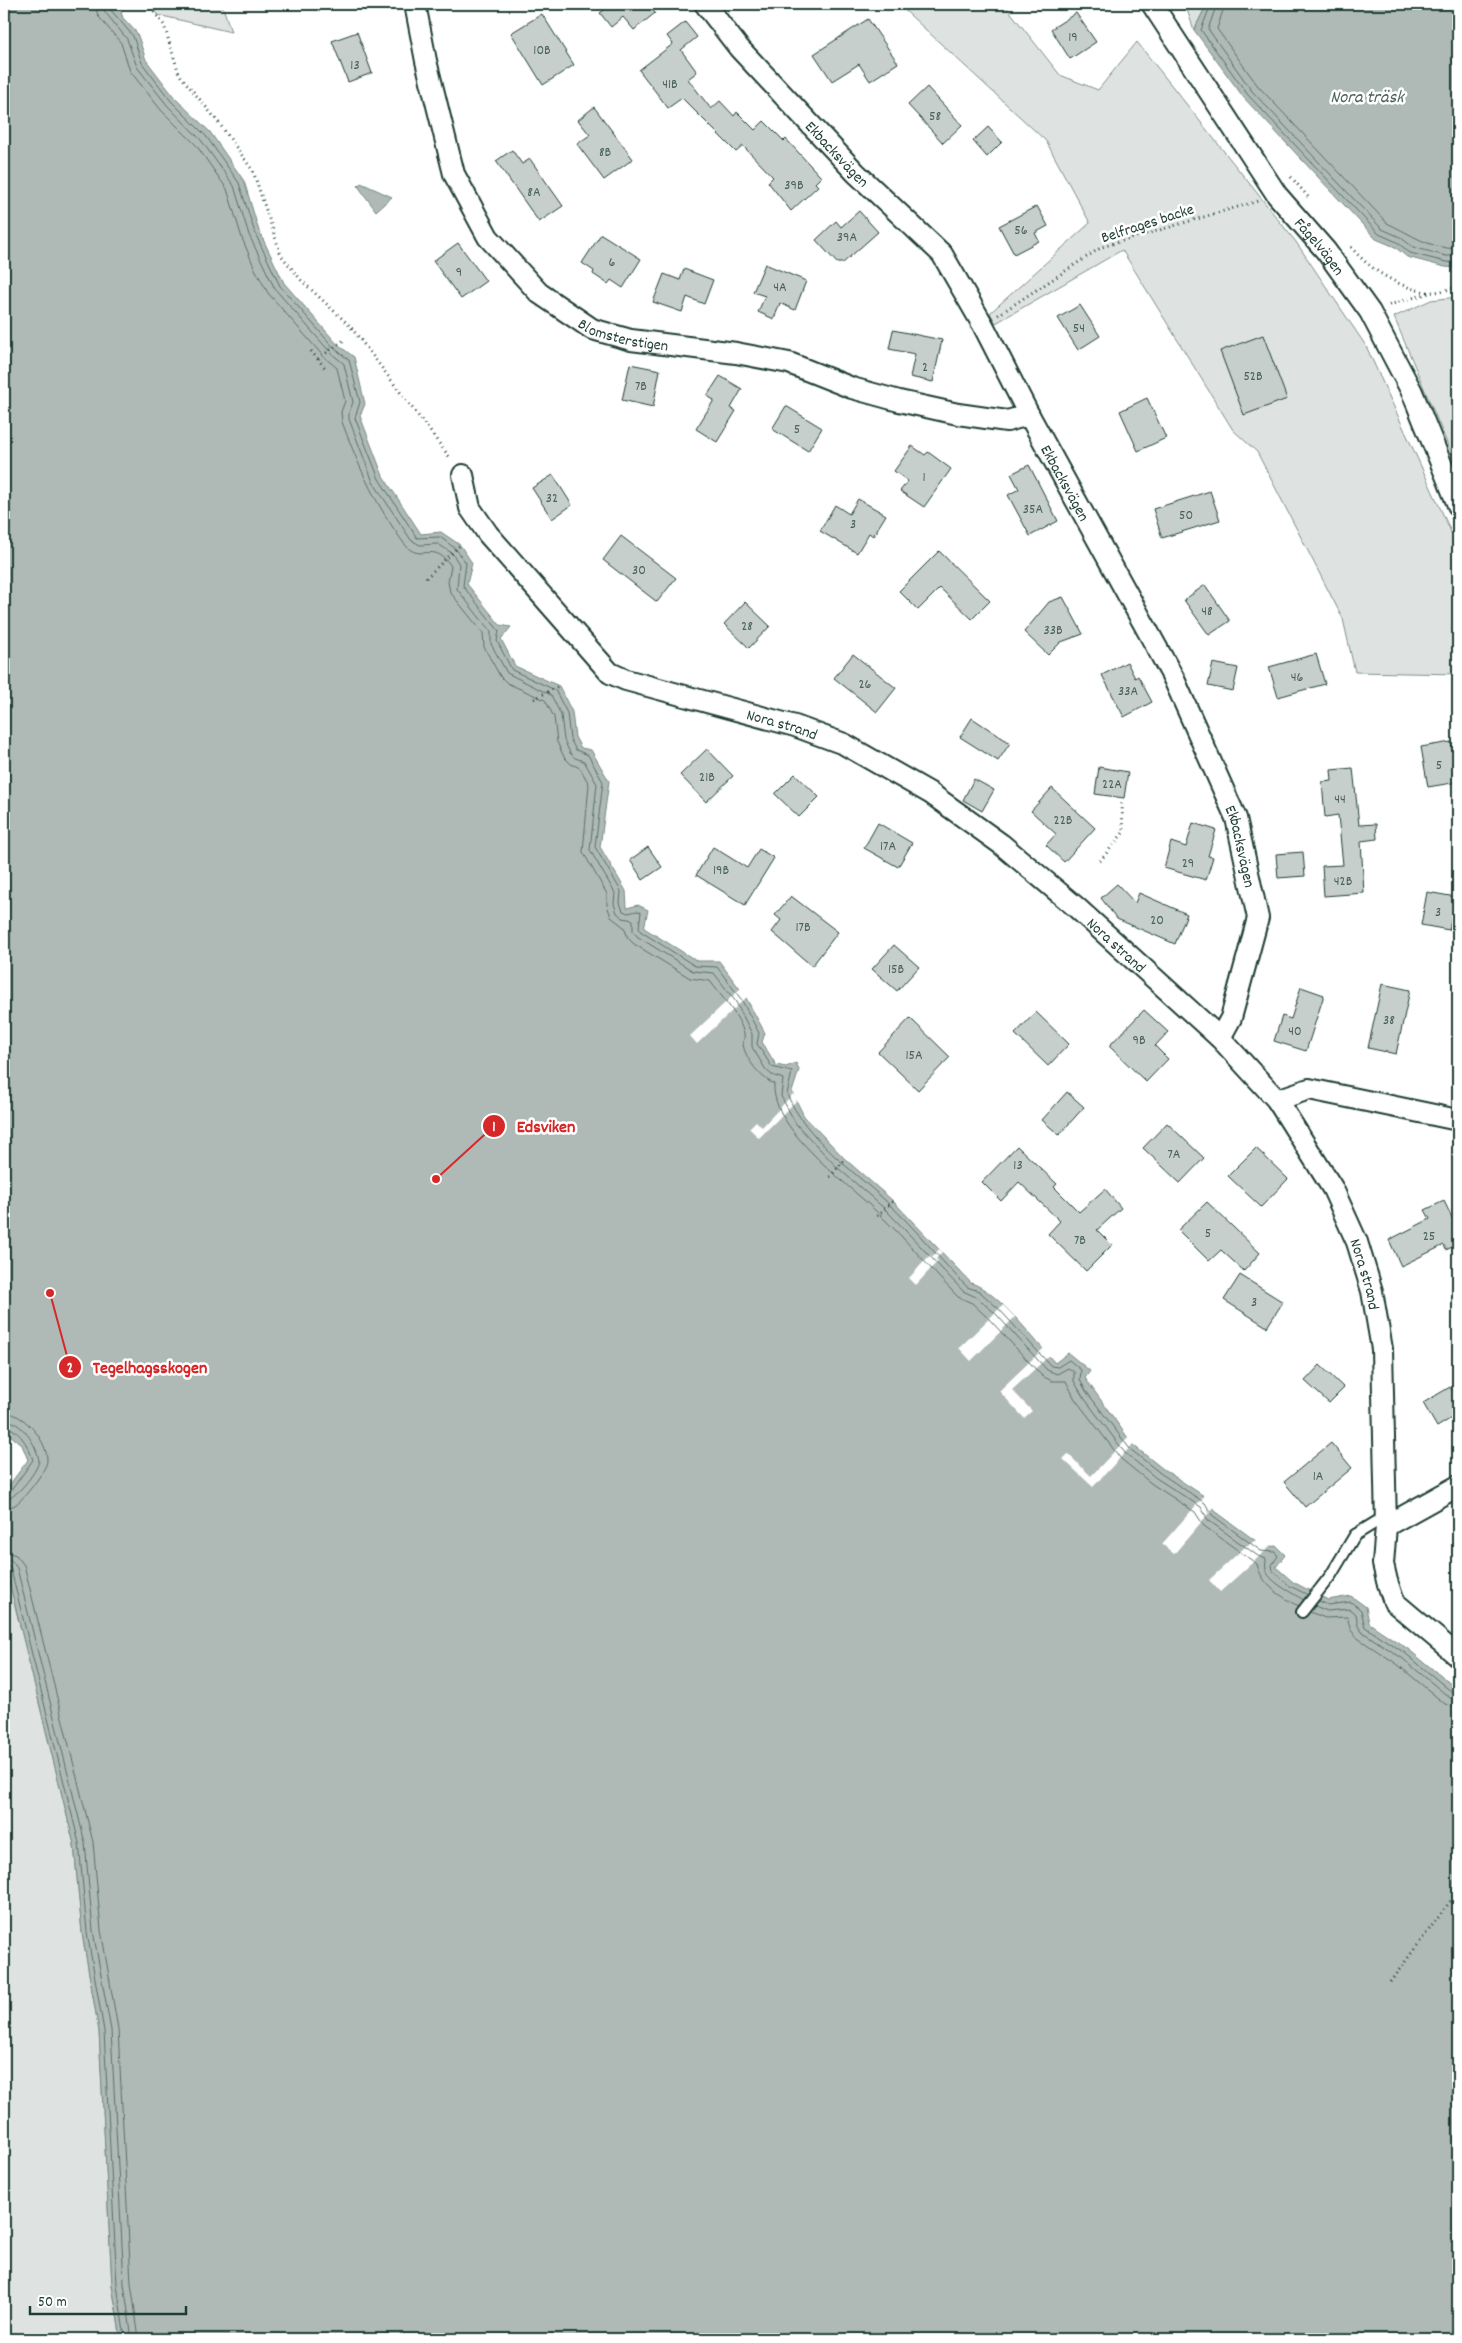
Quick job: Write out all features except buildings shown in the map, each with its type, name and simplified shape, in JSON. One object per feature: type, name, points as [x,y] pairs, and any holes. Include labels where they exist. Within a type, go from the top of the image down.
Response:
[{"type":"street","name":"Blomsterstigen","points":[[415,4],[426,61],[454,174],[488,237],[539,293],[592,329],[631,340],[736,353],[789,363],[852,388],[958,414],[1007,421],[1029,416]]},
{"type":"street","name":"Ekbacksvägen","points":[[705,4],[739,48],[856,173],[942,254],[983,325],[1029,416],[1173,677],[1236,818],[1258,918],[1231,1018],[1220,1038]]},
{"type":"street","name":"Fågelvägen","points":[[1152,4],[1278,195],[1326,251],[1370,312],[1412,392],[1458,505]]},
{"type":"street","name":"Nora strand","points":[[463,475],[470,508],[488,534],[610,673],[626,680],[741,710],[828,738],[844,744],[930,793],[1001,844],[1070,902],[1220,1038],[1277,1100],[1333,1189],[1357,1242],[1372,1291],[1382,1349],[1386,1521],[1383,1564],[1394,1602],[1458,1656]]},
{"type":"street","points":[[1277,1100],[1309,1089],[1458,1120]]},
{"type":"street","points":[[1386,1521],[1458,1486]]},
{"type":"lane","points":[[1302,1612],[1330,1575],[1355,1535],[1386,1521]]},
{"type":"path","points":[[148,4],[164,25],[180,74],[219,122],[253,171],[281,255],[301,280],[350,326],[463,475]]},
{"type":"path","points":[[1286,170],[1311,200]]},
{"type":"path","name":"Belfrages backe","points":[[983,325],[1102,247],[1278,195]]},
{"type":"path","points":[[1348,244],[1360,258],[1400,284],[1429,292]]},
{"type":"path","points":[[1370,312],[1429,292],[1458,287]]},
{"type":"path","points":[[318,359],[344,340]]},
{"type":"path","points":[[311,350],[326,369]]},
{"type":"path","points":[[426,578],[460,545]]},
{"type":"path","points":[[534,699],[558,686]]},
{"type":"path","points":[[1100,861],[1123,833],[1122,803]]},
{"type":"path","points":[[830,1177],[845,1159]]},
{"type":"path","points":[[876,1216],[893,1201]]},
{"type":"path","points":[[1390,1982],[1458,1891]]},
{"type":"shaded area","points":[[148,4],[222,4],[231,32],[158,15]]},
{"type":"shaded area","points":[[898,4],[1004,4],[1060,75],[1098,90],[1137,42],[1296,242],[1366,346],[1458,547],[1458,674],[1355,672],[1343,619],[1257,452],[1233,430],[1122,250],[996,323],[990,313],[1090,223],[1046,141]]},
{"type":"shaded area","points":[[1185,4],[1207,4],[1194,30]]},
{"type":"shaded area","points":[[1458,297],[1458,469],[1394,317],[1431,300]]},
{"type":"shaded area","points":[[4,1561],[74,1844],[82,1933],[99,2031],[112,2285],[121,2339],[4,2339]]},
{"type":"water","points":[[4,4],[110,4],[120,9],[123,18],[137,33],[146,60],[175,98],[210,132],[244,181],[259,231],[284,283],[338,345],[354,357],[365,404],[360,416],[383,476],[421,534],[441,532],[460,545],[472,563],[467,584],[500,625],[511,627],[501,639],[515,666],[559,686],[572,712],[575,737],[581,748],[591,750],[609,781],[600,847],[626,891],[627,908],[638,905],[648,910],[644,928],[697,961],[719,961],[745,996],[765,1033],[762,1042],[776,1065],[786,1067],[796,1063],[799,1070],[792,1092],[804,1116],[845,1159],[893,1201],[971,1283],[982,1288],[1004,1306],[1055,1363],[1068,1353],[1090,1371],[1085,1378],[1133,1445],[1163,1469],[1210,1500],[1215,1511],[1264,1547],[1276,1546],[1285,1555],[1276,1567],[1293,1582],[1328,1600],[1351,1596],[1366,1607],[1369,1623],[1408,1649],[1458,1690],[1458,2339],[121,2339],[112,2285],[99,2031],[82,1933],[74,1844],[4,1561],[4,1492],[28,1460],[22,1445],[4,1430]]},
{"type":"water","name":"Nora träsk","points":[[1207,4],[1458,4],[1458,268],[1445,267],[1407,257],[1395,247],[1376,239],[1244,98],[1194,30]]},
{"type":"water","points":[[361,183],[392,197],[376,211],[358,186]]},
{"type":"pier","points":[[741,988],[748,996],[697,1044],[690,1036]]},
{"type":"pier","points":[[793,1094],[798,1099],[759,1138],[749,1128],[756,1121],[762,1127]]},
{"type":"pier","points":[[939,1249],[942,1252],[936,1259],[938,1261],[916,1285],[909,1278],[930,1255],[933,1257]]},
{"type":"pier","points":[[1003,1305],[1015,1317],[971,1361],[959,1348]]},
{"type":"pier","points":[[1044,1348],[1051,1354],[1012,1390],[1032,1411],[1024,1418],[999,1391]]},
{"type":"pier","points":[[1130,1435],[1135,1442],[1093,1487],[1063,1459],[1068,1454],[1091,1476]]},
{"type":"pier","points":[[1206,1494],[1212,1498],[1215,1506],[1174,1554],[1162,1544]]},
{"type":"pier","points":[[1258,1539],[1271,1546],[1220,1592],[1209,1580],[1246,1546]]},
{"type":"place","name":"Edsviken","points":[[436,1179]]},
{"type":"place","name":"Tegelhagsskogen","points":[[50,1293]]}]
